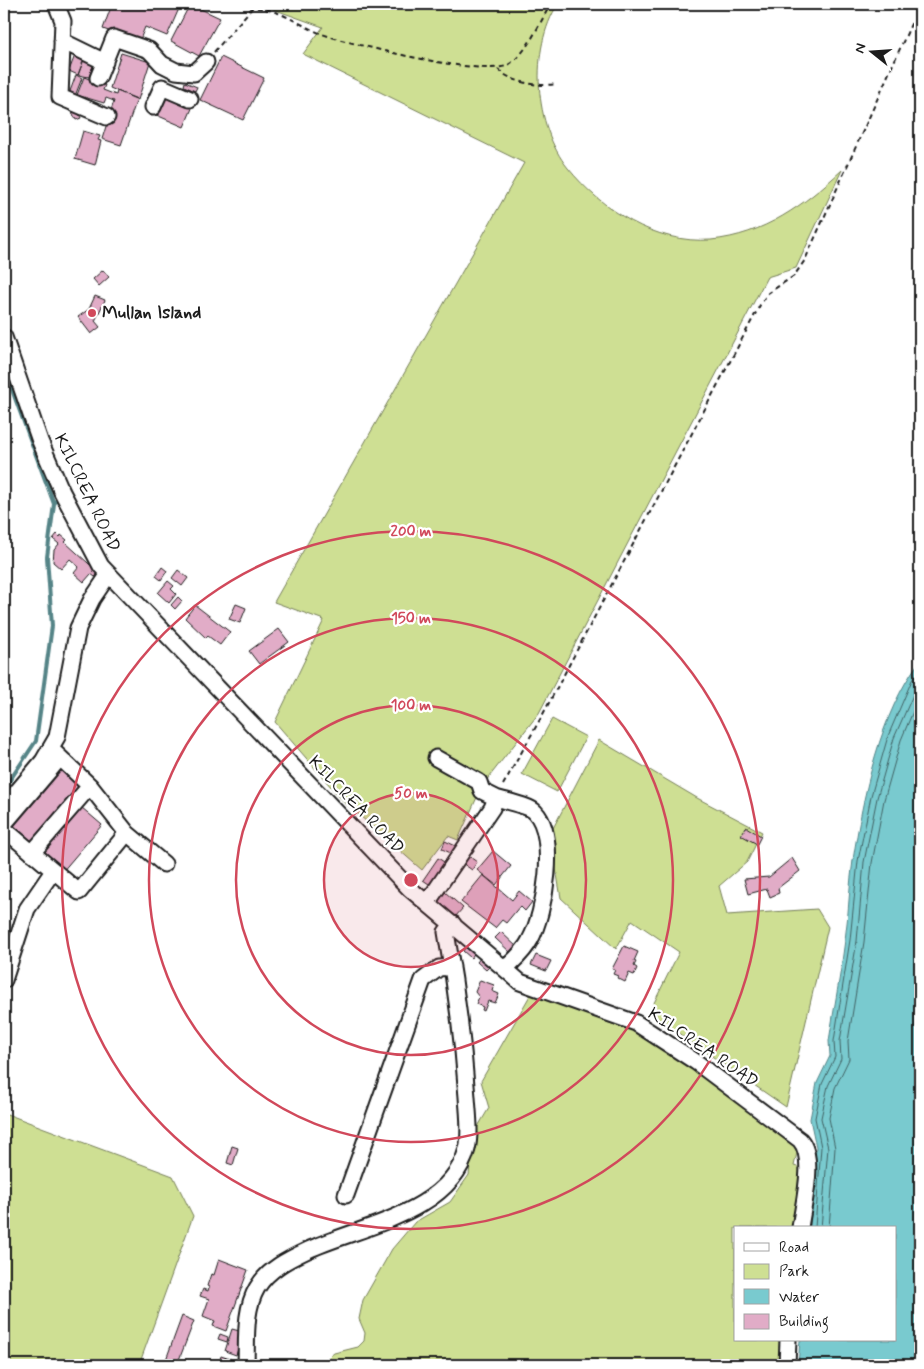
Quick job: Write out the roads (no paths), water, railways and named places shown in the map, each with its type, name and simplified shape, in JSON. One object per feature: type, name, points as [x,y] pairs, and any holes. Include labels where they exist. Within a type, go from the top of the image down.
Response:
[{"type":"street","points":[[56,4],[63,21],[60,97],[107,117]]},
{"type":"street","points":[[98,78],[114,38],[149,50],[162,64],[176,71],[194,73],[206,62]]},
{"type":"street","points":[[62,41],[105,62]]},
{"type":"street","points":[[162,64],[158,79],[162,87],[190,99]]},
{"type":"street","points":[[153,107],[162,87]]},
{"type":"street","name":"KILCREA ROAD","points":[[4,337],[40,441],[62,492],[101,566],[410,889],[520,982],[636,1023],[696,1062],[800,1140],[806,1148],[809,1161],[800,1226]]},
{"type":"street","points":[[4,807],[43,761],[57,738],[78,628],[92,598],[109,574]]},
{"type":"street","points":[[50,749],[90,786],[127,832],[164,864]]},
{"type":"street","points":[[436,758],[479,782],[482,791],[496,798],[534,810],[543,823],[548,860],[542,904],[530,941],[505,969]]},
{"type":"street","points":[[4,824],[55,764]]},
{"type":"street","points":[[32,854],[90,786]]},
{"type":"street","points":[[427,903],[492,808],[496,798]]},
{"type":"street","points":[[4,829],[79,892],[127,832]]},
{"type":"street","points":[[4,980],[27,909],[53,872]]},
{"type":"street","points":[[246,1365],[248,1312],[257,1287],[273,1269],[318,1246],[414,1209],[436,1196],[459,1170],[468,1148],[468,1115],[463,1033],[446,932],[453,924]]},
{"type":"street","points":[[346,1195],[423,980],[439,968],[452,967]]},
{"type":"street","points":[[787,1365],[788,1342]]},
{"type":"water","points":[[920,661],[920,1365],[798,1365],[800,1342],[896,1342],[896,1226],[810,1226],[816,1147],[810,1119],[817,1083],[830,1056],[829,1041],[843,953],[853,860],[862,809],[875,756],[884,730],[906,682]]},
{"type":"waterway","points":[[4,368],[54,504]]},
{"type":"waterway","points":[[4,789],[36,741],[52,626],[47,557],[54,504],[60,495]]},
{"type":"place","name":"Mullan Island","points":[[92,313]]}]
